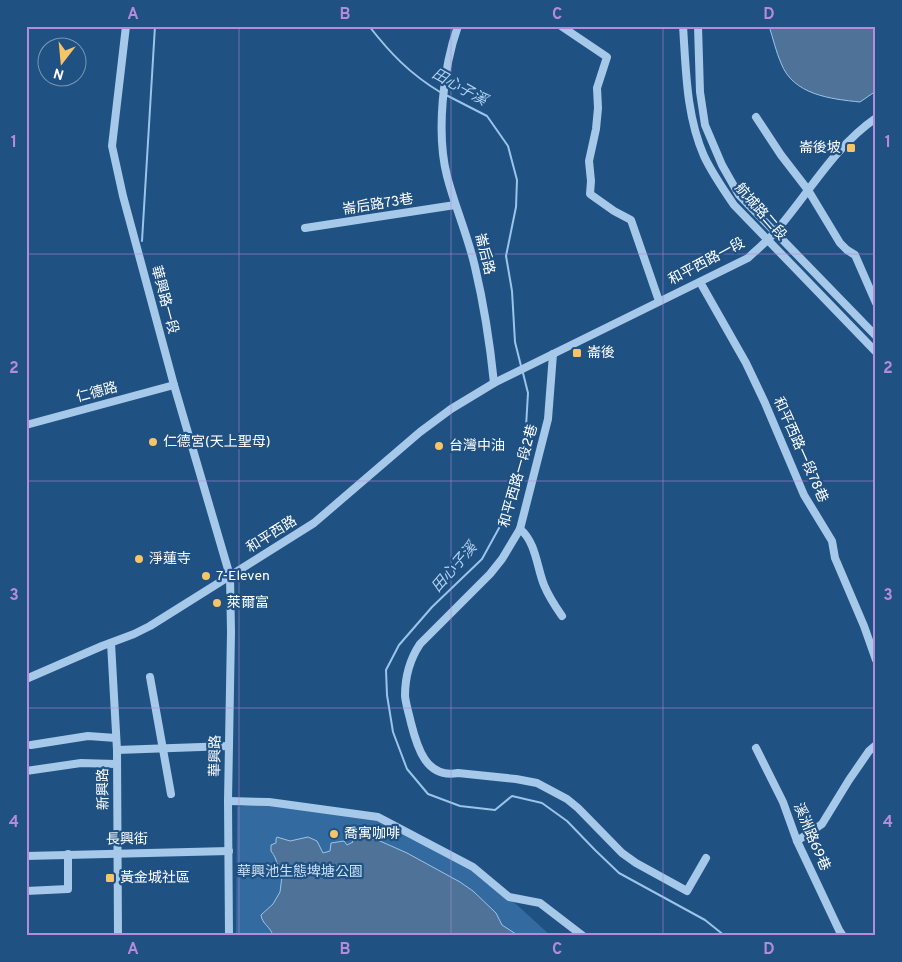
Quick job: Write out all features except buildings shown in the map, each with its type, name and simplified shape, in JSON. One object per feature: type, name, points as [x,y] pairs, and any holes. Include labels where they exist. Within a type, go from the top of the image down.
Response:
[{"type":"street","name":"華興路一段","points":[[126,26],[112,146],[123,196],[174,385],[230,576]]},
{"type":"street","name":"崙后路","points":[[458,26],[452,43],[446,72],[442,133],[443,154],[455,205],[475,266],[494,383]]},
{"type":"street","points":[[560,26],[607,57],[597,88],[596,129],[589,160],[592,182],[590,194],[614,211],[631,220],[659,301]]},
{"type":"street","name":"航城路二段","points":[[683,26],[690,109],[704,156],[734,205],[876,352]]},
{"type":"street","name":"航城路二段","points":[[698,26],[700,92],[705,125],[722,165],[739,195],[876,336]]},
{"type":"street","points":[[756,117],[781,155],[808,190],[840,243],[846,250],[854,254],[876,303]]},
{"type":"street","name":"和平西路一段","points":[[508,376],[748,258],[775,233],[846,142],[876,118]]},
{"type":"street","name":"崙后路73巷","points":[[305,228],[455,205]]},
{"type":"street","name":"和平西路一段78巷","points":[[700,282],[746,364],[765,403],[804,496],[832,541],[835,558],[864,626],[876,660]]},
{"type":"street","name":"和平西路一段2巷","points":[[553,354],[548,419],[520,529],[502,559],[490,574],[420,644],[414,654],[405,695],[419,752],[428,764],[438,771],[537,783],[578,808],[622,853],[636,864],[687,891],[706,858]]},
{"type":"street","name":"和平西路","points":[[26,679],[150,626],[230,576],[314,523],[420,432],[452,409],[508,376]]},
{"type":"street","name":"仁德路","points":[[26,425],[174,385]]},
{"type":"street","points":[[520,529],[525,533],[536,558],[549,596],[562,616]]},
{"type":"street","name":"華興路","points":[[229,936],[230,576]]},
{"type":"street","name":"新興路","points":[[111,643],[117,750],[118,936]]},
{"type":"street","points":[[150,677],[171,794]]},
{"type":"street","points":[[31,745],[88,736],[116,738]]},
{"type":"street","points":[[797,841],[822,824],[869,751],[876,745]]},
{"type":"street","points":[[117,750],[229,746]]},
{"type":"street","name":"溪洲路69巷","points":[[756,748],[783,802],[797,841],[843,936]]},
{"type":"street","points":[[26,771],[81,763],[116,764]]},
{"type":"street","points":[[228,801],[268,802],[378,817],[473,867],[509,897],[540,903],[583,936]]},
{"type":"street","name":"長興街","points":[[26,856],[229,851]]},
{"type":"street","points":[[26,890],[68,889],[68,854]]},
{"type":"green space","name":"華興池生態埤塘公園","points":[[272,805],[367,818],[386,823],[470,867],[504,897],[516,904],[551,936],[236,936],[237,807]]},
{"type":"shaded area","points":[[769,26],[876,26],[876,91],[860,102],[825,97],[804,89],[787,74],[779,59]]},
{"type":"shaded area","name":"華興池生態埤塘公園","points":[[350,834],[380,841],[407,853],[460,882],[473,891],[496,913],[502,925],[519,936],[273,936],[261,915],[273,904],[280,892],[282,876],[271,851],[271,845],[276,843],[277,837],[290,841],[308,837],[317,841],[323,853],[330,851],[331,843],[344,841],[347,845],[353,842]]},
{"type":"waterway","points":[[142,241],[155,26]]},
{"type":"waterway","name":"田心子溪","points":[[369,26],[401,62],[419,78],[440,92]]},
{"type":"waterway","name":"田心子溪","points":[[446,95],[487,116],[508,146],[517,180],[516,207],[506,256],[512,291],[515,342],[521,366]]},
{"type":"waterway","name":"田心子溪","points":[[523,373],[528,393],[521,467],[504,519],[482,559],[432,607],[399,645],[386,670],[387,695],[393,732],[407,769],[428,794],[460,806],[495,810],[512,796],[542,803],[567,821],[619,873],[705,920],[725,936]]},
{"type":"place","name":"崙後坡","points":[[851,148]]},
{"type":"place","name":"崙後","points":[[577,353]]},
{"type":"place","name":"仁德宮(天上聖母)","points":[[153,442]]},
{"type":"place","name":"台灣中油","points":[[439,446]]},
{"type":"place","name":"淨蓮寺","points":[[139,559]]},
{"type":"place","name":"7-Eleven","points":[[206,576]]},
{"type":"place","name":"萊爾富","points":[[217,603]]},
{"type":"place","name":"喬寓咖啡","points":[[334,834]]},
{"type":"place","name":"黃金城社區","points":[[110,878]]}]
